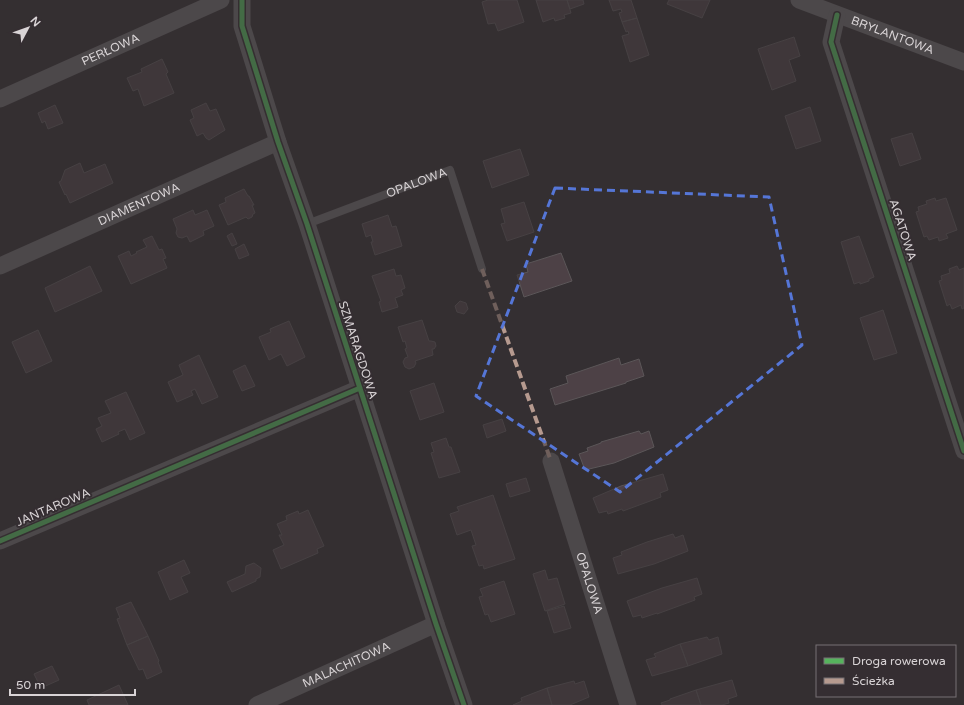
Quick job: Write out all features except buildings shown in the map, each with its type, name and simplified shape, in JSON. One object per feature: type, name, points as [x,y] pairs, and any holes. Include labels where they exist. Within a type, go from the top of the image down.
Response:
[{"type":"street","name":"PERŁOWA","points":[[0,99],[221,0]]},
{"type":"street","name":"SZMARAGDOWA","points":[[242,0],[242,26],[278,142],[307,224],[436,624],[464,705]]},
{"type":"street","name":"BRYLANTOWA","points":[[799,0],[835,7],[964,62]]},
{"type":"street","name":"AGATOWA","points":[[835,7],[831,42],[964,451]]},
{"type":"street","name":"DIAMENTOWA","points":[[0,266],[278,142]]},
{"type":"street","name":"JANTAROWA","points":[[0,542],[360,388]]},
{"type":"street","name":"OPALOWA","points":[[551,461],[628,705]]},
{"type":"street","name":"MALACHITOWA","points":[[257,705],[436,624]]},
{"type":"lane","name":"OPALOWA","points":[[307,224],[450,170],[482,269]]},
{"type":"highlighted area","points":[[555,188],[769,197],[802,345],[620,492],[476,396]]},
{"type":"marked path","points":[[482,269],[551,461]]},
{"type":"cycle path","points":[[242,0],[242,26],[278,142],[307,224],[436,624],[464,705]]},
{"type":"cycle path","points":[[837,15],[831,42],[964,451]]},
{"type":"cycle path","points":[[0,541],[360,388]]}]
